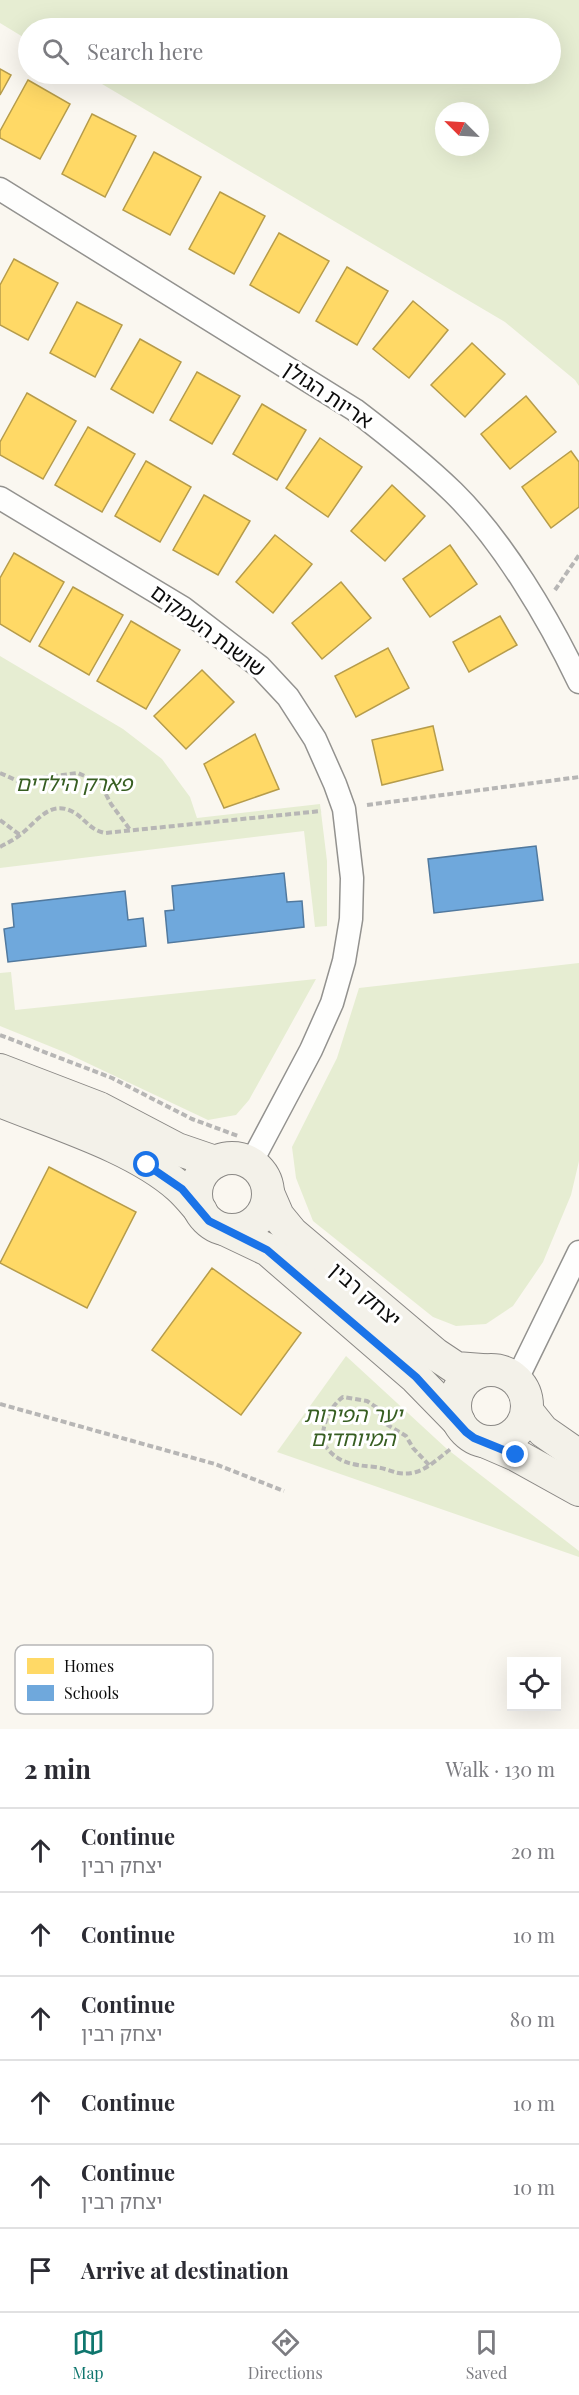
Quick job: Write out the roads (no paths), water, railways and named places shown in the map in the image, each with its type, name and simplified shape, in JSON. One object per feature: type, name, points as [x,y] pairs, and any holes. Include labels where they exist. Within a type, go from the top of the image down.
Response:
[{"type":"main road","points":[[0,1070],[99,1108],[177,1149],[215,1162]]},
{"type":"main road","points":[[0,1101],[87,1135],[147,1165],[182,1189],[209,1221],[226,1230],[244,1227],[260,1216],[266,1205],[268,1193],[266,1181],[251,1163],[239,1158],[226,1158],[215,1162],[205,1170],[197,1187],[196,1200],[201,1211]]},
{"type":"main road","name":"יצחק רבין","points":[[268,1193],[278,1216],[292,1233],[435,1354],[456,1368],[482,1370]]},
{"type":"main road","name":"יצחק רבין","points":[[226,1230],[267,1250],[416,1377],[470,1432],[579,1490]]},
{"type":"main road","points":[[494,1369],[506,1372],[517,1379],[525,1390],[528,1403],[521,1427],[510,1437],[499,1441],[470,1432],[455,1410],[456,1397],[461,1385],[470,1376],[482,1370],[494,1369]]},
{"type":"main road","points":[[527,1412],[543,1431],[579,1456]]},
{"type":"street","name":"אריות הגולן","points":[[0,189],[354,410],[408,451],[455,494],[495,542],[541,610],[579,682]]},
{"type":"street","name":"שושנת העמקים","points":[[0,498],[174,602],[260,667],[288,697],[315,740],[344,809],[352,878],[351,919],[344,961],[332,1003],[311,1050],[251,1163]]},
{"type":"street","points":[[517,1379],[579,1252]]},
{"type":"park label","name":"פארק הילדים","points":[[74,784]]},
{"type":"park label","name":"יער הפירות המיוחדים","points":[[353,1427]]}]
